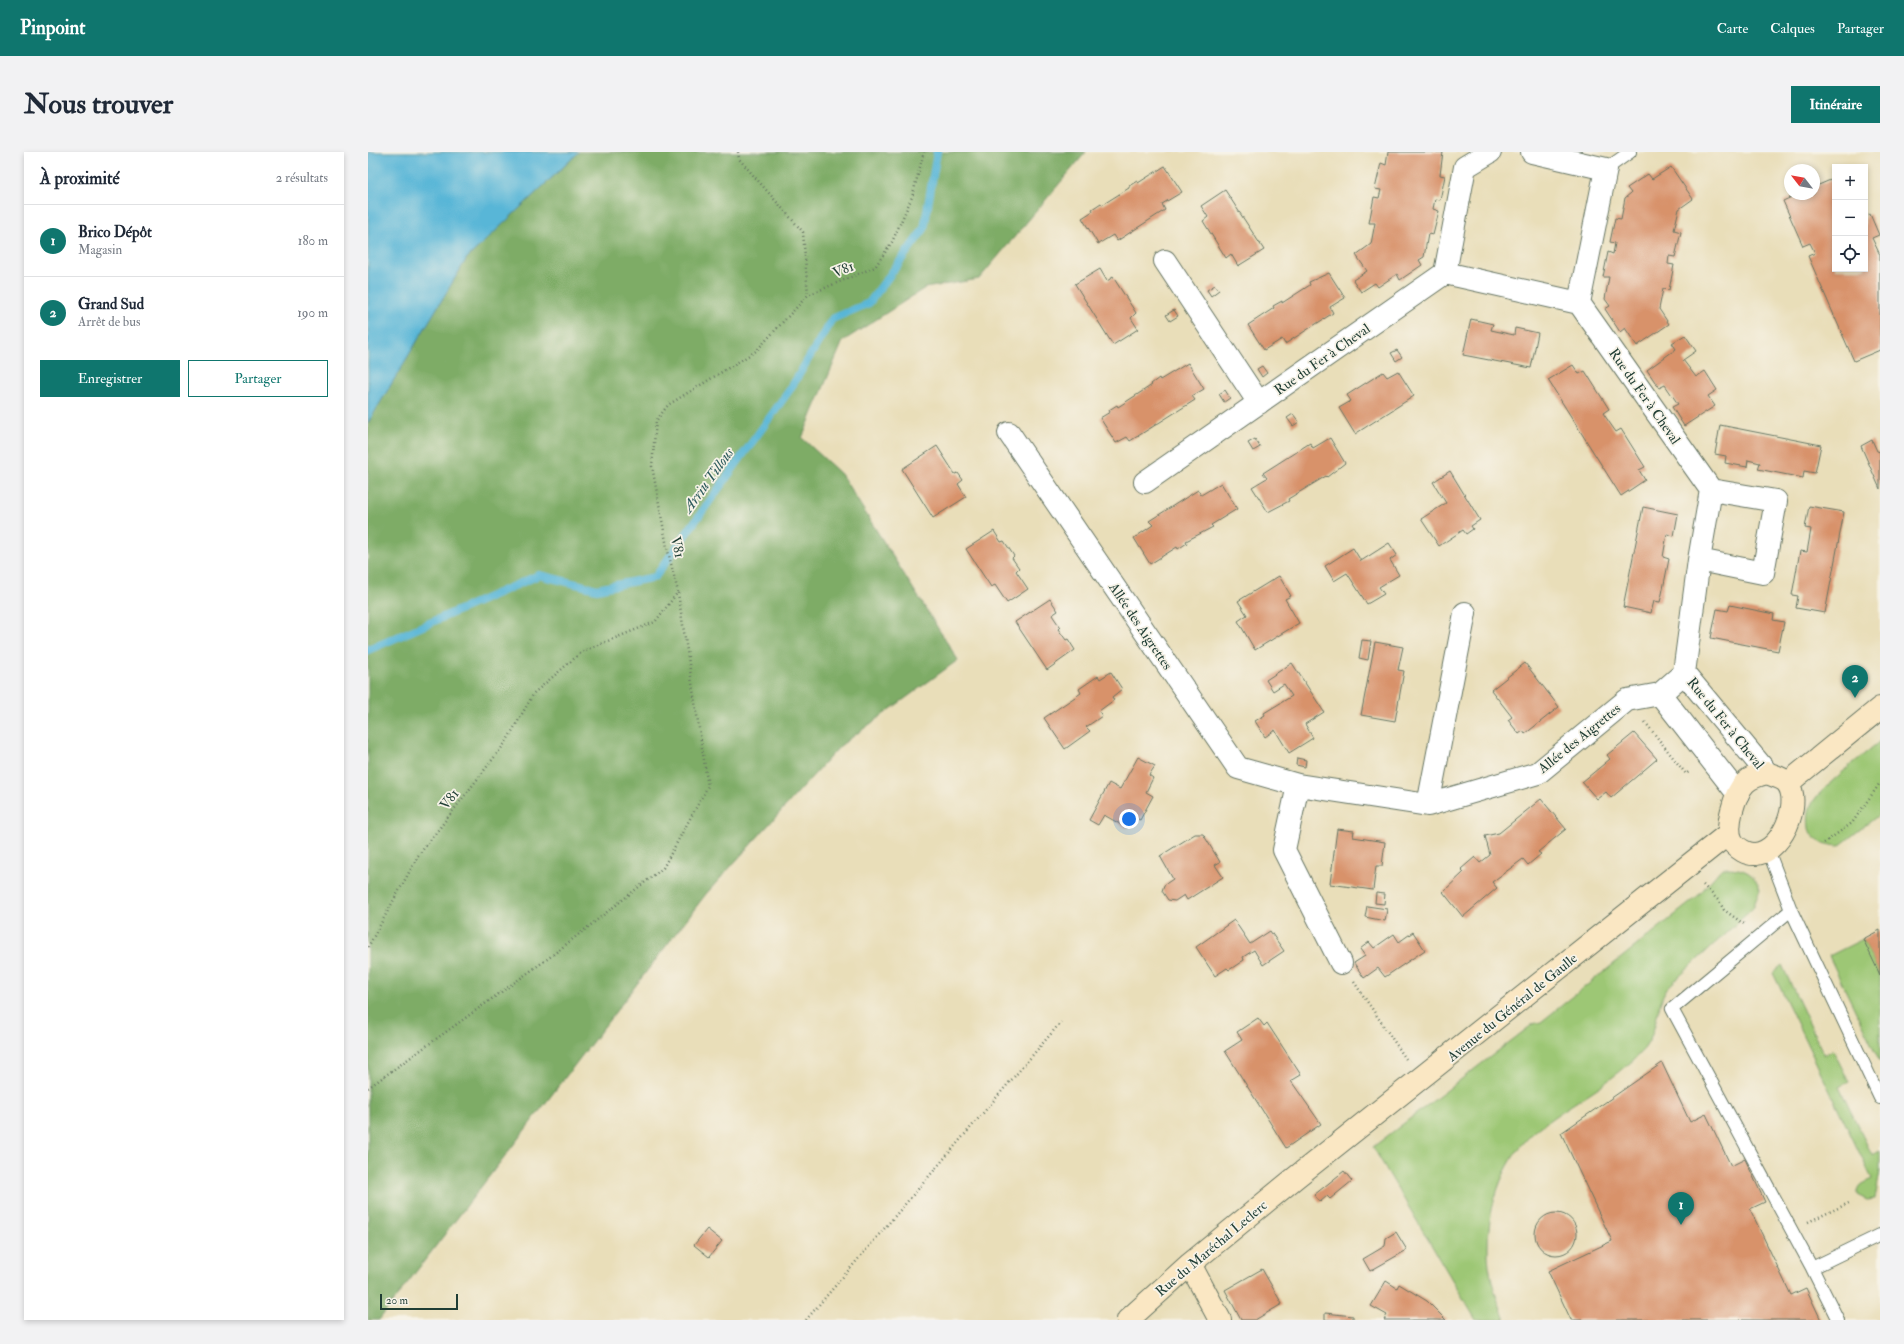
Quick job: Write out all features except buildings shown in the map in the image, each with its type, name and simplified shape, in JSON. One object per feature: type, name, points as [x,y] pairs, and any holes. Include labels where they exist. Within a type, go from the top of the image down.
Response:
[{"type":"street","points":[[1490,152],[1464,167],[1445,273],[1579,302],[1606,169],[1532,152]]},
{"type":"street","name":"Rue du Fer à Cheval","points":[[1165,261],[1259,403]]},
{"type":"street","name":"Rue du Fer à Cheval","points":[[1145,482],[1445,273]]},
{"type":"street","name":"Rue du Fer à Cheval","points":[[1579,302],[1711,490],[1699,560],[1684,672],[1660,694]]},
{"type":"street","name":"Allée des Aigrettes","points":[[1009,433],[1238,768],[1298,785],[1428,805],[1538,773],[1627,700],[1660,694]]},
{"type":"street","points":[[1699,560],[1763,573],[1776,501],[1711,490]]},
{"type":"street","points":[[1428,805],[1465,613]]},
{"type":"street","name":"Rue du Fer à Cheval","points":[[1684,672],[1767,773]]},
{"type":"street","points":[[1660,694],[1738,794]]},
{"type":"street","points":[[1788,783],[1876,712]]},
{"type":"street","points":[[1767,773],[1788,783],[1792,792],[1793,803],[1782,835],[1768,850],[1761,854],[1749,854],[1738,848],[1728,834],[1730,818],[1738,794],[1744,784],[1755,776],[1767,773]]},
{"type":"street","points":[[1298,785],[1284,850],[1342,963]]},
{"type":"street","name":"Avenue du Général de Gaulle","points":[[1295,1178],[1728,834]]},
{"type":"street","name":"Rue du Maréchal Leclerc","points":[[1128,1320],[1190,1264],[1295,1178]]},
{"type":"street","points":[[1190,1264],[1220,1320]]},
{"type":"lane","points":[[1606,169],[1630,152]]},
{"type":"lane","points":[[1768,850],[1791,910],[1880,1098]]},
{"type":"lane","points":[[1791,910],[1672,1009],[1812,1268],[1838,1320]]},
{"type":"lane","points":[[1812,1268],[1880,1235]]},
{"type":"path","points":[[738,152],[739,159],[803,232],[808,295]]},
{"type":"path","name":"V81","points":[[368,948],[418,856],[506,742],[534,693],[583,651],[654,622],[678,592],[667,547],[652,466],[656,421],[668,405],[756,351],[808,295],[875,267],[892,242],[912,197],[924,152]]},
{"type":"path","points":[[368,1088],[550,957],[663,868],[708,786],[678,592]]},
{"type":"path","points":[[1824,843],[1852,823],[1880,783]]},
{"type":"path","points":[[1688,866],[1724,910],[1760,936]]},
{"type":"path","points":[[1342,963],[1420,1080]]},
{"type":"path","points":[[806,1320],[1061,1022]]},
{"type":"path","points":[[1791,1230],[1852,1202]]},
{"type":"green space","points":[[579,152],[1086,152],[979,279],[925,288],[843,341],[802,438],[841,474],[958,660],[840,746],[706,894],[379,1320],[368,1320],[368,423],[467,258]]},
{"type":"green space","points":[[1880,741],[1880,814],[1839,846],[1825,844],[1817,840],[1813,837],[1808,823],[1809,809],[1814,800],[1853,763]]},
{"type":"green space","points":[[1725,868],[1747,872],[1758,883],[1760,889],[1753,908],[1667,988],[1660,1003],[1649,1042],[1633,1061],[1539,1128],[1527,1139],[1508,1166],[1495,1197],[1491,1214],[1488,1247],[1489,1265],[1493,1284],[1498,1303],[1505,1320],[1476,1320],[1373,1147],[1533,1024],[1541,1022],[1696,898],[1721,869]]},
{"type":"green space","points":[[1863,939],[1880,975],[1880,1062],[1829,956]]},
{"type":"green space","points":[[1782,965],[1824,1055],[1833,1050],[1849,1082],[1839,1087],[1872,1155],[1880,1151],[1880,1171],[1875,1199],[1867,1200],[1857,1195],[1859,1186],[1872,1179],[1773,973]]},
{"type":"water","points":[[368,152],[579,152],[467,258],[368,423]]},
{"type":"waterway","name":"Arriu Tillous","points":[[368,650],[539,575],[597,589],[655,577],[791,388],[832,319],[869,303],[924,229],[937,152]]},
{"type":"place","name":"Grand Sud","points":[[1855,698]]},
{"type":"place","name":"Brico Dépôt","points":[[1681,1225]]}]
